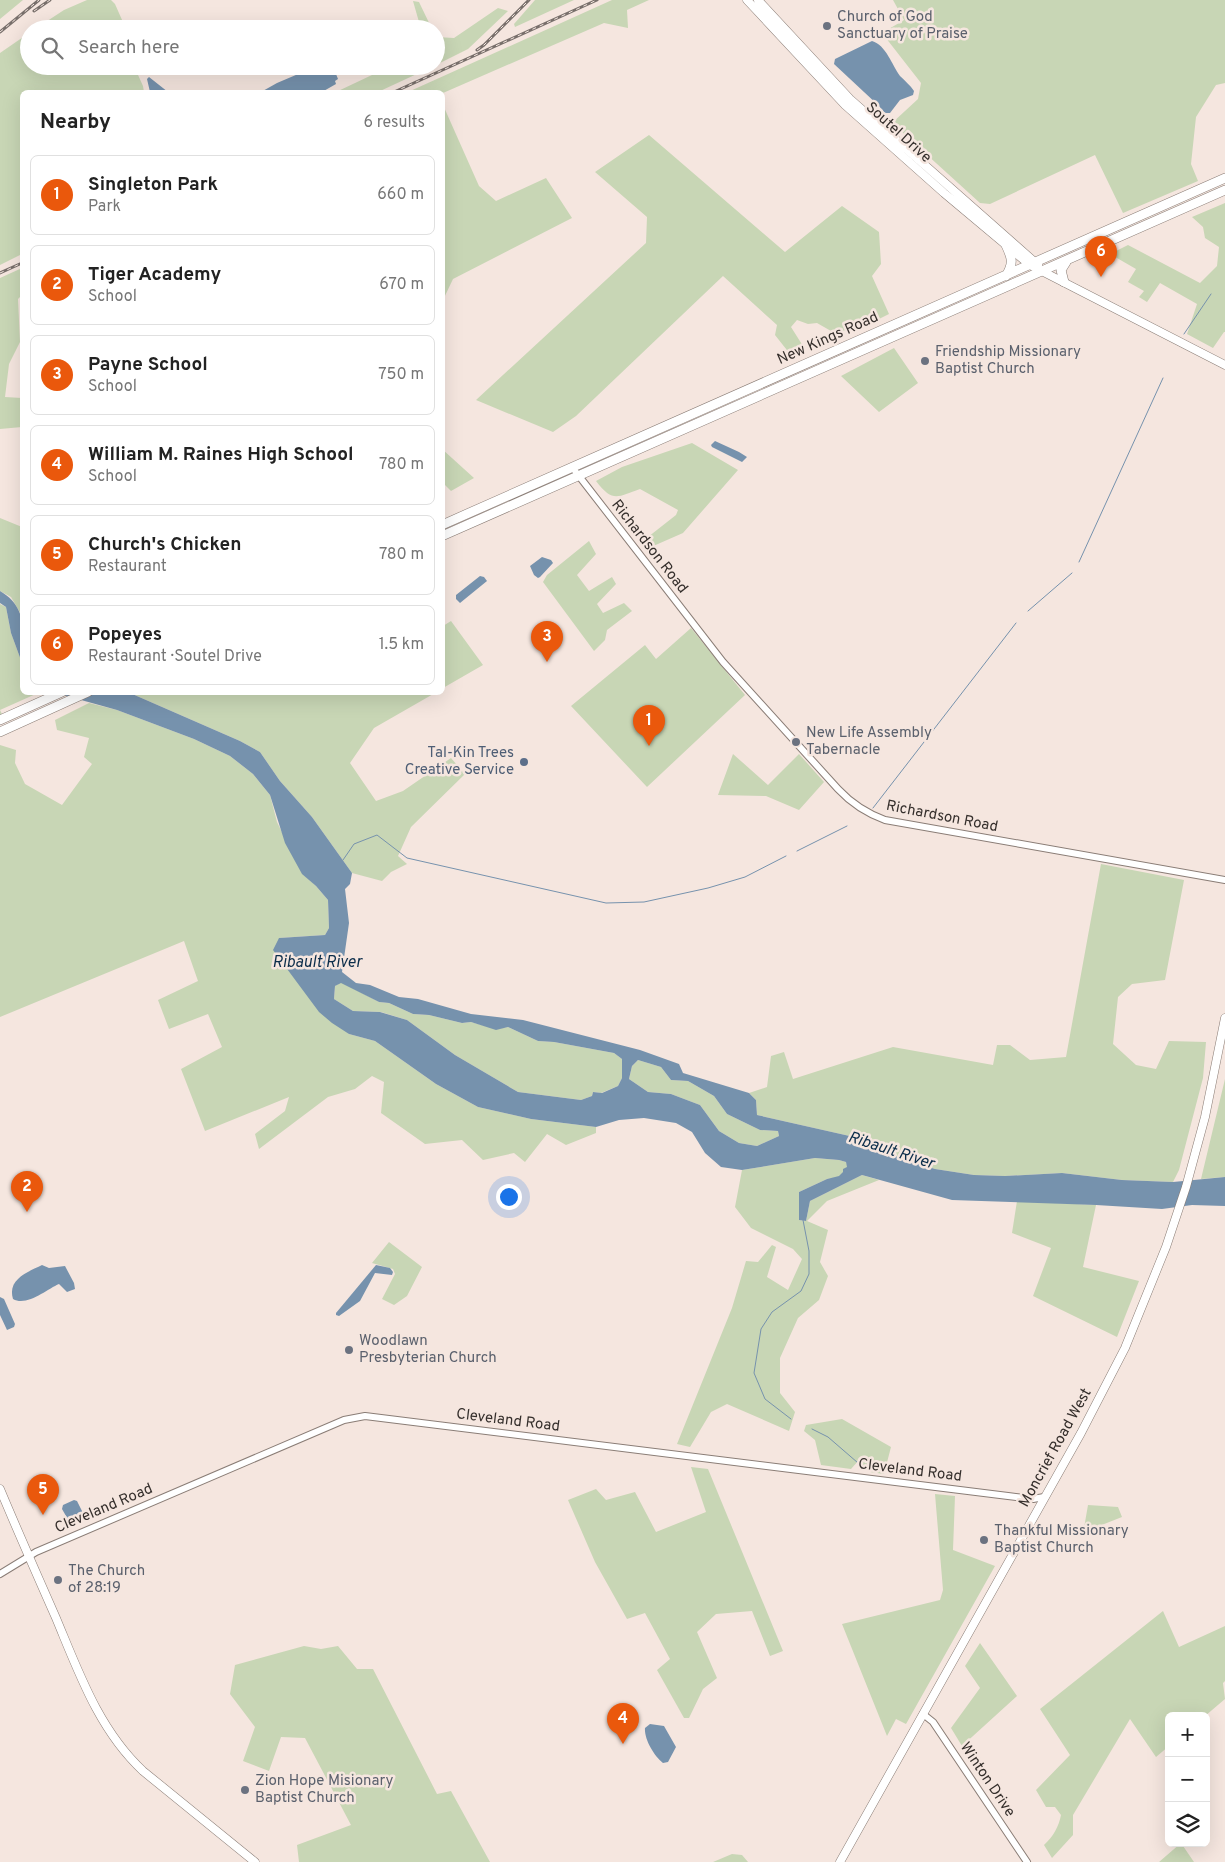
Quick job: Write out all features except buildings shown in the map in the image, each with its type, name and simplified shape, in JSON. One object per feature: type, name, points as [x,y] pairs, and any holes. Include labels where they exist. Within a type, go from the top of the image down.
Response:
[{"type":"highway","name":"New Kings Road","points":[[445,523],[1225,178]]},
{"type":"highway","name":"New Kings Road","points":[[445,535],[1044,272],[1225,190]]},
{"type":"highway","points":[[1006,245],[1012,258],[1012,264],[1006,276]]},
{"type":"highway","points":[[1064,282],[1061,270],[1066,262]]},
{"type":"highway","points":[[0,720],[56,695]]},
{"type":"highway","points":[[0,732],[82,695]]},
{"type":"main road","name":"Soutel Drive","points":[[747,0],[845,105],[1006,245],[1044,272],[1225,365]]},
{"type":"main road","name":"Soutel Drive","points":[[758,0],[850,99],[1032,264]]},
{"type":"main road","name":"Moncrief Road West","points":[[840,1862],[1109,1381],[1154,1280],[1177,1214],[1205,1117],[1225,1018]]},
{"type":"main road","points":[[0,1489],[88,1694],[112,1736],[143,1772],[255,1862]]},
{"type":"street","name":"Richardson Road","points":[[572,467],[723,662],[838,789],[851,802],[863,810],[885,820],[1225,880]]},
{"type":"street","name":"Cleveland Road","points":[[0,1574],[29,1556],[344,1420],[365,1416],[1033,1499],[1044,1497]]},
{"type":"street","name":"Winton Drive","points":[[923,1714],[933,1722],[1026,1862]]},
{"type":"green space","points":[[0,0],[23,0],[0,19]]},
{"type":"green space","points":[[87,0],[111,0],[115,4],[122,20],[49,20],[64,10]]},
{"type":"green space","points":[[535,0],[574,0],[515,27],[514,24]]},
{"type":"green space","points":[[612,0],[649,0],[627,10],[628,28],[604,23],[445,92],[445,90],[412,90]]},
{"type":"green space","points":[[893,0],[1225,0],[1225,83],[1216,85],[1196,117],[1191,164],[1198,181],[1123,213],[1095,155],[990,204],[980,203],[892,123],[918,99],[921,83],[882,33],[904,20]]},
{"type":"green space","points":[[413,1],[419,2],[428,20],[418,20]]},
{"type":"green space","points":[[498,8],[508,11],[468,49],[445,60],[445,38],[454,38]]},
{"type":"green space","points":[[20,39],[20,75],[138,75],[144,90],[20,90],[20,255],[0,265],[0,53]]},
{"type":"green space","points":[[372,75],[415,75],[382,90],[340,90]]},
{"type":"green space","points":[[445,110],[479,186],[496,201],[546,178],[572,218],[453,279],[445,296]]},
{"type":"green space","points":[[649,135],[785,252],[842,206],[879,232],[881,264],[872,276],[889,314],[857,330],[831,331],[817,323],[808,324],[797,320],[791,327],[803,346],[790,354],[775,335],[777,325],[723,276],[576,416],[553,432],[476,400],[646,243],[647,217],[595,172]]},
{"type":"green space","points":[[1225,203],[1225,332],[1213,348],[1187,334],[1197,304],[1160,283],[1147,302],[1139,297],[1144,291],[1128,282],[1136,269],[1110,254],[1128,245],[1200,283],[1217,266],[1219,247],[1205,238],[1203,227],[1192,217]]},
{"type":"green space","points":[[20,269],[20,297],[18,299],[20,342],[9,364],[5,397],[20,398],[20,427],[0,429],[0,278]]},
{"type":"green space","points":[[894,348],[918,383],[879,412],[841,376]]},
{"type":"green space","points":[[692,443],[738,470],[683,533],[651,547],[648,537],[676,515],[678,510],[640,489],[620,496],[611,495],[596,481],[622,467]]},
{"type":"green space","points":[[445,452],[474,478],[451,491],[445,485]]},
{"type":"green space","points":[[0,518],[20,526],[20,613],[11,597],[0,591]]},
{"type":"green space","points":[[589,541],[596,554],[577,575],[589,591],[612,577],[616,584],[597,604],[603,613],[624,603],[632,611],[607,630],[605,640],[594,651],[543,582],[547,575]]},
{"type":"green space","points":[[0,604],[6,607],[11,633],[20,658],[20,695],[34,695],[0,710]]},
{"type":"green space","points":[[451,621],[483,665],[445,687],[445,625]]},
{"type":"green space","points":[[691,628],[745,695],[647,787],[571,706],[645,645],[656,659]]},
{"type":"green space","points":[[135,695],[432,695],[374,728],[350,763],[376,801],[403,791],[451,758],[465,774],[411,827],[398,856],[407,864],[391,872],[382,881],[352,873],[312,817],[280,781],[260,752],[240,741]]},
{"type":"green space","points":[[89,703],[117,710],[194,739],[230,756],[253,774],[270,795],[277,822],[302,873],[328,900],[329,928],[325,935],[279,938],[349,1034],[375,1041],[436,1084],[478,1107],[531,1119],[596,1127],[596,1133],[566,1145],[547,1134],[525,1162],[514,1153],[483,1160],[462,1140],[425,1144],[381,1113],[384,1082],[372,1076],[355,1089],[328,1097],[259,1149],[255,1134],[285,1111],[289,1097],[205,1131],[181,1069],[222,1047],[208,1014],[169,1029],[158,1000],[198,981],[184,941],[0,1017],[0,745],[16,750],[15,763],[25,784],[62,805],[92,764],[84,757],[89,738],[57,730],[55,720]]},
{"type":"green space","points":[[733,754],[768,785],[799,754],[824,782],[799,810],[766,796],[718,795]]},
{"type":"green space","points":[[1101,864],[1184,880],[1165,980],[1132,984],[1118,997],[1113,1044],[1136,1065],[1156,1069],[1169,1041],[1206,1042],[1203,1078],[1179,1170],[1173,1182],[1122,1180],[1062,1173],[1005,1176],[974,1175],[935,1169],[889,1154],[854,1137],[757,1115],[756,1100],[749,1093],[767,1087],[771,1056],[784,1052],[793,1079],[893,1047],[993,1065],[997,1045],[1010,1045],[1030,1060],[1066,1057]]},
{"type":"green space","points":[[341,982],[379,1002],[389,1003],[413,1014],[429,1015],[462,1023],[471,1022],[496,1029],[508,1027],[538,1041],[554,1042],[614,1053],[622,1059],[622,1078],[618,1086],[601,1093],[593,1092],[592,1096],[581,1100],[518,1092],[455,1055],[407,1020],[381,1012],[353,1011],[334,999],[335,986]]},
{"type":"green space","points":[[638,1060],[661,1067],[671,1080],[688,1081],[714,1096],[727,1114],[760,1130],[778,1131],[779,1136],[757,1146],[739,1143],[719,1131],[700,1105],[671,1094],[648,1092],[629,1079],[632,1066]]},
{"type":"green space","points":[[1225,1079],[1225,1177],[1201,1179]]},
{"type":"green space","points":[[815,1158],[839,1160],[846,1162],[848,1167],[839,1177],[827,1179],[799,1192],[799,1220],[806,1221],[810,1201],[862,1175],[879,1180],[827,1201],[807,1221],[828,1230],[820,1262],[828,1276],[819,1300],[798,1318],[780,1358],[780,1393],[795,1412],[789,1431],[727,1404],[711,1412],[690,1447],[677,1444],[732,1308],[746,1261],[758,1262],[772,1245],[776,1247],[767,1277],[788,1290],[802,1259],[793,1249],[751,1228],[735,1207],[742,1170]]},
{"type":"green space","points":[[1017,1201],[1096,1205],[1083,1267],[1139,1281],[1117,1337],[1033,1296],[1051,1248],[1012,1233]]},
{"type":"green space","points":[[389,1242],[422,1267],[407,1296],[394,1305],[382,1299],[395,1274],[393,1269],[372,1263]]},
{"type":"green space","points":[[842,1419],[891,1447],[884,1474],[870,1472],[859,1460],[851,1469],[821,1465],[815,1440],[804,1431],[806,1425]]},
{"type":"green space","points":[[691,1467],[708,1469],[783,1651],[770,1656],[752,1611],[716,1614],[697,1632],[717,1678],[703,1689],[689,1718],[684,1718],[657,1670],[670,1659],[645,1613],[627,1619],[595,1562],[568,1500],[596,1489],[606,1500],[635,1492],[656,1532],[706,1512]]},
{"type":"green space","points":[[935,1494],[955,1496],[953,1550],[995,1566],[906,1724],[896,1719],[887,1736],[842,1624],[940,1600],[943,1590]]},
{"type":"green space","points":[[1088,1505],[1118,1507],[1122,1517],[1089,1530],[1084,1528]]},
{"type":"green space","points":[[1163,1611],[1179,1647],[1225,1626],[1225,1681],[1223,1683],[1225,1699],[1210,1712],[1165,1712],[1165,1749],[1156,1757],[1130,1719],[1073,1815],[1073,1835],[1052,1858],[1044,1845],[1055,1831],[1061,1815],[1055,1807],[1046,1807],[1036,1790],[1070,1755],[1040,1709]]},
{"type":"green space","points":[[980,1643],[1017,1696],[962,1746],[951,1728],[980,1688],[965,1666]]},
{"type":"green space","points":[[304,1646],[321,1649],[338,1646],[357,1669],[373,1669],[437,1794],[451,1791],[490,1862],[299,1862],[297,1845],[351,1825],[305,1738],[281,1737],[269,1771],[243,1761],[255,1727],[230,1694],[235,1665]]},
{"type":"green space","points":[[1176,1847],[1184,1847],[1194,1862],[1159,1862]]},
{"type":"green space","points":[[732,1854],[742,1855],[748,1862],[713,1862]]},
{"type":"water","points":[[872,41],[885,51],[900,76],[914,91],[913,95],[900,100],[890,113],[885,113],[834,64],[835,59]]},
{"type":"water","points":[[296,75],[336,75],[338,79],[335,81],[336,84],[326,90],[265,90]]},
{"type":"water","points":[[149,77],[165,90],[150,90],[147,79]]},
{"type":"water","points":[[715,441],[747,457],[742,462],[712,447],[711,445]]},
{"type":"water","points":[[542,557],[551,560],[553,563],[538,578],[534,575],[530,566]]},
{"type":"water","points":[[480,576],[484,577],[487,581],[460,603],[456,599],[456,595]]},
{"type":"water","points":[[0,591],[16,605],[20,614],[20,658],[11,633],[6,607],[0,603]]},
{"type":"water","name":"Ribault River","points":[[63,695],[135,695],[240,741],[260,752],[280,781],[312,817],[352,873],[350,884],[345,889],[349,923],[342,972],[356,983],[370,985],[399,997],[418,999],[471,1014],[523,1020],[640,1050],[679,1064],[683,1073],[749,1093],[756,1100],[757,1115],[854,1137],[889,1154],[935,1169],[974,1175],[1005,1176],[1062,1173],[1122,1180],[1173,1182],[1225,1177],[1225,1206],[1192,1205],[1162,1209],[952,1200],[862,1175],[810,1201],[806,1221],[799,1220],[799,1192],[827,1179],[839,1176],[843,1169],[847,1167],[846,1162],[815,1158],[742,1170],[721,1167],[705,1153],[692,1132],[676,1123],[644,1118],[619,1120],[596,1127],[531,1119],[478,1107],[436,1084],[375,1041],[349,1034],[319,1012],[273,950],[279,938],[325,935],[329,928],[328,900],[302,874],[285,843],[270,795],[253,774],[230,756],[194,739],[117,710]],"holes":[[[341,983],[379,1002],[389,1003],[413,1014],[429,1015],[462,1023],[471,1022],[496,1030],[508,1027],[538,1041],[554,1042],[614,1053],[622,1059],[622,1078],[618,1086],[602,1093],[593,1092],[592,1096],[581,1100],[518,1092],[455,1055],[407,1020],[380,1012],[353,1011],[334,999],[335,986]],[[638,1060],[661,1067],[671,1080],[688,1081],[714,1096],[727,1114],[760,1130],[778,1131],[779,1136],[757,1146],[739,1143],[719,1131],[700,1105],[671,1094],[648,1092],[629,1079],[632,1066]]]},
{"type":"water","points":[[42,1265],[49,1268],[65,1266],[75,1289],[67,1292],[59,1284],[31,1299],[19,1301],[13,1299],[13,1286],[16,1281]]},
{"type":"water","points":[[376,1265],[390,1268],[393,1272],[392,1275],[375,1273],[360,1301],[339,1316],[336,1315],[336,1313]]},
{"type":"water","points":[[0,1297],[4,1299],[15,1324],[14,1327],[7,1330],[0,1315]]},
{"type":"water","points":[[74,1500],[77,1501],[83,1513],[80,1519],[70,1523],[62,1509],[63,1505]]},
{"type":"water","points":[[650,1724],[664,1726],[676,1747],[668,1762],[663,1763],[660,1760],[648,1742],[645,1728]]},
{"type":"waterway","points":[[1184,334],[1211,294]]},
{"type":"waterway","points":[[1079,562],[1163,378]]},
{"type":"waterway","points":[[1028,611],[1072,573]]},
{"type":"waterway","points":[[873,808],[1016,623]]},
{"type":"waterway","points":[[797,851],[847,826]]},
{"type":"waterway","points":[[343,860],[354,844],[377,835],[407,858],[606,903],[644,902],[708,888],[745,877],[786,856]]},
{"type":"waterway","points":[[791,1419],[765,1399],[754,1373],[761,1329],[772,1312],[801,1291],[809,1274],[809,1251],[803,1220]]},
{"type":"waterway","points":[[812,1429],[828,1437],[865,1469]]},
{"type":"railway","points":[[0,32],[39,0]]},
{"type":"railway","points":[[34,11],[50,0]]},
{"type":"railway","points":[[477,50],[529,0]]},
{"type":"railway","points":[[445,69],[597,0]]},
{"type":"railway","points":[[398,90],[432,75]]},
{"type":"railway","points":[[0,273],[20,264]]},
{"type":"place","name":"Church of God Sanctuary of Praise","points":[[827,26]]},
{"type":"place","name":"Popeyes","points":[[1101,277]]},
{"type":"place","name":"Friendship Missionary Baptist Church","points":[[925,361]]},
{"type":"place","name":"Payne School","points":[[547,662]]},
{"type":"place","name":"New Life Assembly Tabernacle","points":[[796,742]]},
{"type":"place","name":"Singleton Park","points":[[649,746]]},
{"type":"place","name":"Tal-Kin Trees Creative Service","points":[[524,762]]},
{"type":"place","name":"Tiger Academy","points":[[27,1212]]},
{"type":"place","name":"Woodlawn Presbyterian Church","points":[[349,1350]]},
{"type":"place","name":"Church's Chicken","points":[[43,1515]]},
{"type":"place","name":"Thankful Missionary Baptist Church","points":[[984,1540]]},
{"type":"place","name":"The Church of 28:19","points":[[58,1580]]},
{"type":"place","name":"William M. Raines High School","points":[[623,1744]]},
{"type":"place","name":"Zion Hope Misionary Baptist Church","points":[[245,1790]]}]
